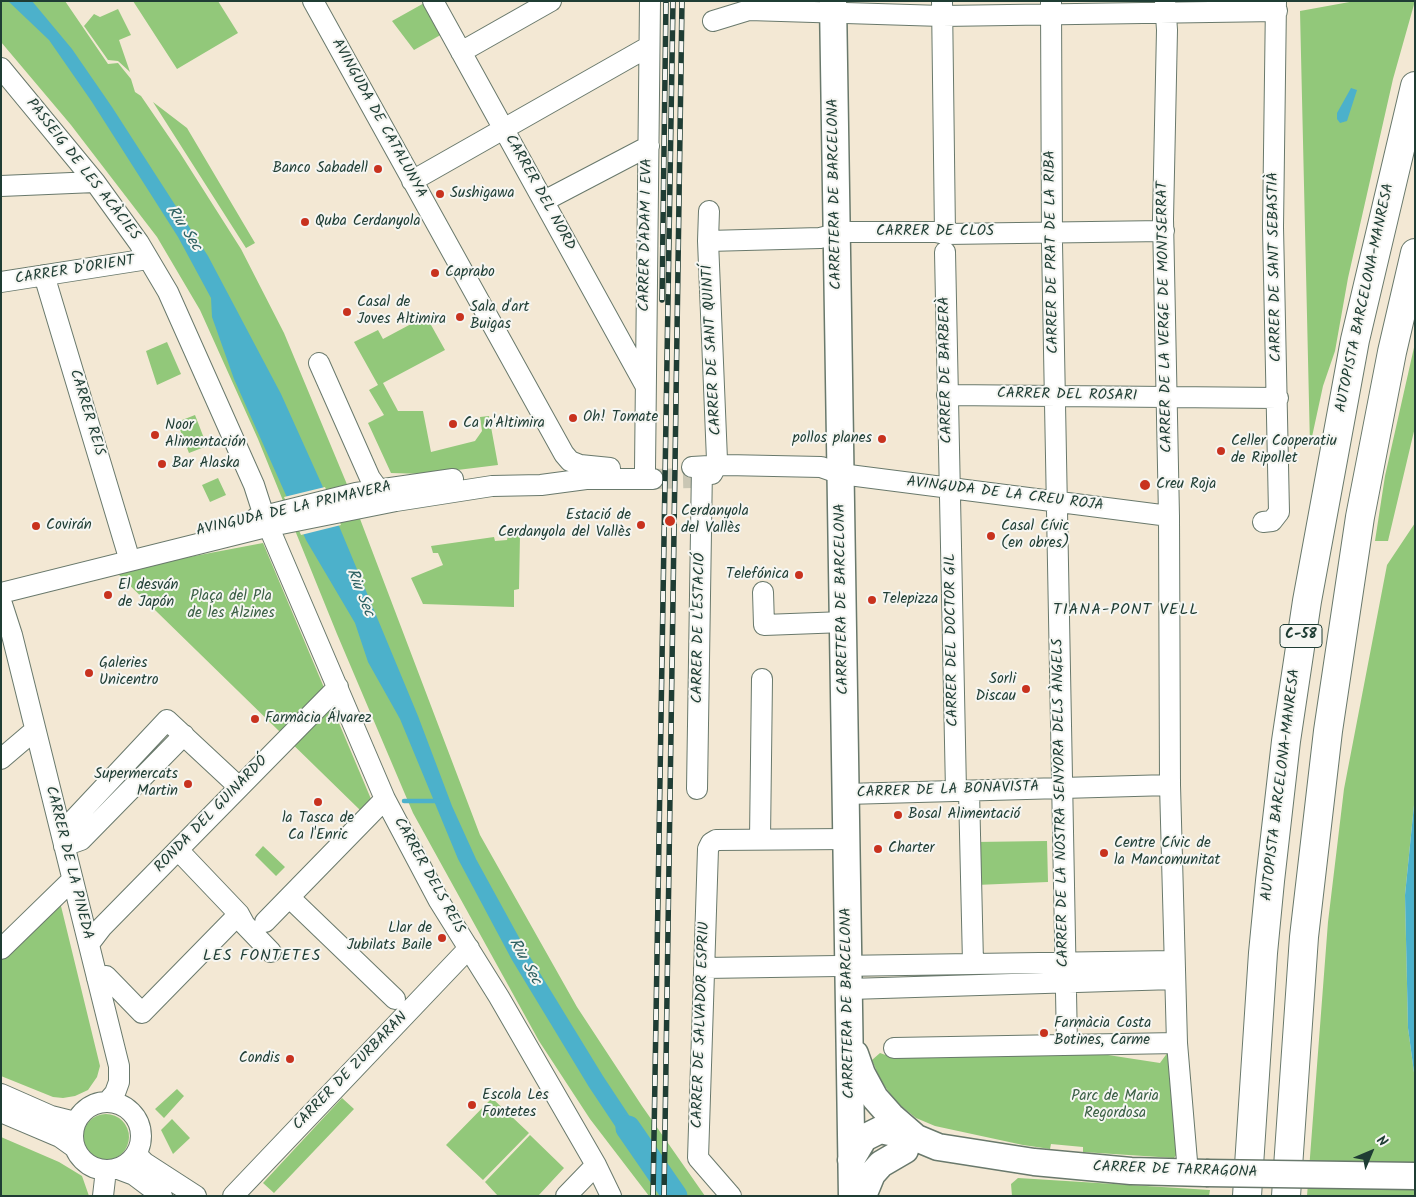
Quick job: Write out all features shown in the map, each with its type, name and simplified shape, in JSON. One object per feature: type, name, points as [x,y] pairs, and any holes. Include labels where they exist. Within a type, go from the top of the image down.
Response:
[{"type":"highway","name":"AUTOPISTA BARCELONA-MANRESA","points":[[1247,1196],[1261,980],[1270,881],[1307,600],[1355,340],[1415,86]]},
{"type":"highway","name":"C-58","points":[[1286,1196],[1303,947],[1328,731],[1360,517],[1392,352],[1415,252]]},
{"type":"main road","name":"CARRETERA DE BARCELONA","points":[[833,7],[838,474],[844,622],[850,1036],[855,1141],[852,1196]]},
{"type":"main road","points":[[850,1036],[862,1074],[875,1098],[919,1144],[881,1164],[872,1174],[863,1196]]},
{"type":"main road","name":"CARRER DE TARRAGONA","points":[[855,1141],[888,1148],[919,1144],[1004,1158],[1083,1168],[1197,1173],[1415,1176]]},
{"type":"street","name":"AVINGUDA DE CATALUNYA","points":[[313,1],[570,461],[580,465],[650,472]]},
{"type":"street","name":"CARRER DEL NORD","points":[[433,1],[645,385]]},
{"type":"street","points":[[461,52],[552,1]]},
{"type":"street","name":"CARRER D'ADAM I EVA","points":[[650,1],[645,385],[650,472]]},
{"type":"street","points":[[713,20],[749,10],[833,7],[1276,6]]},
{"type":"street","name":"CARRER DE SANT SEBASTIÀ","points":[[1262,522],[1272,521],[1279,512],[1273,226],[1276,6]]},
{"type":"street","name":"CARRER DE LA VERGE DE MONTSERRAT","points":[[1165,7],[1167,30],[1164,231],[1174,970],[1177,1043],[1197,1173]]},
{"type":"street","name":"CARRER DE BARBERÀ","points":[[942,8],[947,395],[951,488]]},
{"type":"street","name":"CARRER DE PRAT DE LA RIBA","points":[[1051,8],[1052,231],[1057,502]]},
{"type":"street","points":[[412,181],[502,128],[648,47]]},
{"type":"street","name":"PASSEIG DE LES ACÀCIES","points":[[5,78],[94,182],[148,259],[168,292],[271,523]]},
{"type":"street","points":[[544,201],[649,146]]},
{"type":"street","points":[[1,186],[94,182]]},
{"type":"street","name":"CARRER DE SANT QUINTÍ","points":[[706,470],[708,241],[710,211]]},
{"type":"street","name":"CARRER DE CLOS","points":[[708,241],[820,238],[836,233],[936,232],[945,243],[1052,231],[1164,231]]},
{"type":"street","name":"CARRER D'ORIENT","points":[[1,282],[148,259]]},
{"type":"street","name":"CARRER REIS","points":[[44,275],[127,551]]},
{"type":"street","points":[[319,363],[372,498]]},
{"type":"street","name":"CARRER DEL ROSARI","points":[[947,395],[1055,394],[1278,398]]},
{"type":"street","points":[[561,446],[552,480],[586,479],[650,472]]},
{"type":"street","name":"AVINGUDA DE CATALUNYA","points":[[552,480],[612,468]]},
{"type":"street","points":[[706,470],[826,478],[838,474]]},
{"type":"street","points":[[706,470],[838,474]]},
{"type":"street","name":"CARRER DE L'ESTACIÓ","points":[[697,790],[706,470]]},
{"type":"street","name":"AVINGUDA DE LA CREU ROJA","points":[[838,474],[1169,516]]},
{"type":"street","name":"AVINGUDA DE LA PRIMAVERA","points":[[4,601],[28,587],[372,498],[494,481],[552,480]]},
{"type":"street","name":"CARRER DEL DOCTOR GIL","points":[[951,488],[963,791],[973,963]]},
{"type":"street","name":"CARRER DE LA NOSTRA SENYORA DELS ÀNGELS","points":[[1057,502],[1067,1045]]},
{"type":"street","name":"AVINGUDA DE LA PRIMAVERA","points":[[4,601],[6,586],[11,583],[62,571],[78,562],[271,523]]},
{"type":"street","name":"CARRER DELS REIS","points":[[271,523],[385,799],[439,901],[469,948],[596,1165],[611,1196]]},
{"type":"street","points":[[763,592],[764,625],[844,622]]},
{"type":"street","name":"CARRER DE LA PINEDA","points":[[4,601],[119,1066],[119,1082],[115,1093],[108,1101]]},
{"type":"street","points":[[762,679],[760,839],[847,839]]},
{"type":"street","name":"RONDA DEL GUINARDÓ","points":[[88,944],[102,927],[338,687]]},
{"type":"street","points":[[62,839],[167,720],[239,787]]},
{"type":"street","points":[[1,759],[35,730]]},
{"type":"street","name":"CARRER DE LA BONAVISTA","points":[[846,794],[1170,785]]},
{"type":"street","points":[[265,922],[385,799]]},
{"type":"street","name":"CARRER DE SALVADOR ESPRIU","points":[[731,1196],[698,1158],[708,849],[711,843],[716,840],[760,839]]},
{"type":"street","points":[[178,850],[239,914],[245,925],[271,952]]},
{"type":"street","points":[[1,949],[72,880]]},
{"type":"street","points":[[290,898],[394,999]]},
{"type":"street","points":[[97,978],[106,976],[142,1013],[239,914]]},
{"type":"street","name":"CARRER DE ZURBARAN","points":[[233,1196],[469,948]]},
{"type":"street","points":[[850,977],[973,963],[1066,972]]},
{"type":"street","points":[[704,968],[850,977],[1174,970]]},
{"type":"street","points":[[894,1048],[1177,1043]]},
{"type":"street","points":[[1,1094],[51,1116],[75,1122]]},
{"type":"street","points":[[74,1147],[73,1130],[75,1122],[88,1107],[108,1101],[126,1107],[139,1122],[142,1133],[136,1154],[128,1163],[112,1170],[103,1196]]},
{"type":"street","points":[[1,1112],[60,1138],[74,1147],[83,1161],[90,1166],[134,1175],[162,1196]]},
{"type":"street","points":[[136,1154],[145,1163],[196,1196]]},
{"type":"street","points":[[566,1196],[596,1165]]},
{"type":"green space","points":[[1,1],[65,1],[108,64],[118,63],[131,79],[135,92],[141,96],[180,153],[241,249],[284,333],[346,482],[480,835],[577,1007],[642,1106],[705,1196],[649,1196],[590,1119],[539,1041],[413,813],[337,634],[258,439],[200,310],[157,237],[71,125],[1,42]]},
{"type":"green space","points":[[133,1],[218,1],[238,33],[177,69]]},
{"type":"green space","points":[[1355,1],[1415,1],[1393,79],[1348,278],[1335,351],[1323,386],[1310,446],[1300,11]]},
{"type":"green space","points":[[426,2],[444,33],[414,50],[392,21]]},
{"type":"green space","points":[[118,9],[131,35],[119,40],[130,72],[118,61],[108,60],[84,26],[94,14],[100,17]]},
{"type":"green space","points":[[153,102],[187,128],[255,243],[246,248]]},
{"type":"green space","points":[[426,316],[445,350],[383,383],[398,411],[423,411],[431,452],[475,441],[482,431],[480,417],[489,416],[498,465],[425,474],[391,473],[368,423],[384,415],[369,390],[378,385],[354,342],[378,330],[383,339]]},
{"type":"green space","points":[[167,342],[181,374],[157,385],[146,351]]},
{"type":"green space","points":[[1415,343],[1415,427],[1388,541],[1375,541],[1385,476]]},
{"type":"green space","points":[[195,415],[207,446],[189,453],[177,422]]},
{"type":"green space","points":[[218,478],[226,495],[210,502],[202,485]]},
{"type":"green space","points":[[1415,523],[1415,795],[1405,895],[1408,1028],[1415,1080],[1415,1196],[1307,1196],[1328,922],[1344,789],[1387,565]]},
{"type":"green space","points":[[508,535],[520,535],[519,589],[514,590],[514,607],[423,604],[411,578],[443,565],[438,553],[433,553],[431,546],[494,537],[495,541],[507,540]]},
{"type":"green space","name":"Plaça del Pla de les Alzines","points":[[263,543],[371,799],[360,810],[115,571]]},
{"type":"green space","points":[[1047,841],[1048,882],[976,885],[975,842]]},
{"type":"green space","points":[[263,846],[285,867],[276,876],[255,855]]},
{"type":"green space","points":[[60,902],[100,1066],[97,1077],[88,1090],[75,1096],[63,1098],[53,1097],[1,1076],[1,956]]},
{"type":"green space","name":"Parc de Maria Regordosa","points":[[1082,1051],[1160,1063],[1168,1052],[1177,1154],[1174,1158],[1083,1152],[1083,1147],[1051,1144],[1050,1149],[935,1126],[916,1118],[895,1101],[880,1079],[872,1060],[880,1053],[894,1058]]},
{"type":"green space","points":[[177,1089],[184,1096],[164,1118],[155,1109]]},
{"type":"green space","points":[[342,1098],[354,1109],[274,1193],[263,1183]]},
{"type":"green space","points":[[492,1098],[529,1133],[483,1180],[446,1145]]},
{"type":"green space","points":[[111,1114],[123,1120],[128,1128],[128,1146],[123,1154],[115,1159],[101,1160],[89,1154],[84,1146],[83,1132],[89,1120],[97,1115]]},
{"type":"green space","points":[[172,1119],[190,1138],[173,1154],[161,1130]]},
{"type":"green space","points":[[530,1135],[564,1168],[538,1196],[498,1196],[485,1182]]},
{"type":"green space","points":[[1,1137],[59,1162],[82,1176],[89,1196],[1,1196]]},
{"type":"green space","points":[[1018,1178],[1210,1190],[1209,1196],[1012,1196],[1011,1184]]},
{"type":"water","points":[[8,1],[32,1],[72,49],[112,107],[208,256],[281,394],[322,485],[418,716],[452,806],[476,859],[527,952],[603,1076],[648,1144],[647,1174],[589,1087],[512,960],[458,859],[400,719],[368,662],[355,623],[306,540],[234,379],[212,317],[211,298],[178,237],[92,102],[49,40]]},
{"type":"water","points":[[1351,88],[1357,90],[1347,121],[1340,123],[1337,119],[1337,113]]},
{"type":"water","points":[[1415,795],[1415,1080],[1408,1028],[1405,895]]},
{"type":"pier","points":[[325,487],[341,525],[301,535],[284,497]]},
{"type":"waterway","points":[[404,801],[440,801]]},
{"type":"waterway","name":"Riu Sec","points":[[628,1128],[675,1196]]},
{"type":"tunnel","points":[[653,479],[692,478]]},
{"type":"railway","points":[[662,300],[666,1]]},
{"type":"railway","points":[[653,1196],[673,1]]},
{"type":"railway","points":[[664,1196],[682,1]]},
{"type":"place","name":"Banco Sabadell","points":[[378,169]]},
{"type":"place","name":"Sushigawa","points":[[440,194]]},
{"type":"place","name":"Quba Cerdanyola","points":[[305,222]]},
{"type":"place","name":"Caprabo","points":[[435,273]]},
{"type":"place","name":"Casal de Joves Altimira","points":[[347,312]]},
{"type":"place","name":"Sala d'art Buigas","points":[[460,317]]},
{"type":"place","name":"Oh! Tomate","points":[[573,418]]},
{"type":"place","name":"Ca n'Altimira","points":[[453,424]]},
{"type":"place","name":"Noor Alimentación","points":[[155,435]]},
{"type":"place","name":"pollos planes","points":[[882,439]]},
{"type":"place","name":"Celler Cooperatiu de Ripollet","points":[[1221,451]]},
{"type":"place","name":"Bar Alaska","points":[[162,464]]},
{"type":"place","name":"Creu Roja","points":[[1145,485]]},
{"type":"place","name":"Cerdanyola del Vallès","points":[[670,521]]},
{"type":"place","name":"Estació de Cerdanyola del Vallès","points":[[641,525]]},
{"type":"place","name":"Covirán","points":[[36,526]]},
{"type":"place","name":"Casal Cívic (en obres)","points":[[991,536]]},
{"type":"place","name":"Telefónica","points":[[799,575]]},
{"type":"place","name":"El desván de Japón","points":[[108,595]]},
{"type":"place","name":"Telepizza","points":[[872,600]]},
{"type":"place","name":"Galeries Unicentro","points":[[89,673]]},
{"type":"place","name":"Sorli Discau","points":[[1026,689]]},
{"type":"place","name":"Farmàcia Álvarez","points":[[255,719]]},
{"type":"place","name":"Supermercats Martin","points":[[188,784]]},
{"type":"place","name":"la Tasca de Ca l'Enric","points":[[318,802]]},
{"type":"place","name":"Bosal Alimentació","points":[[898,815]]},
{"type":"place","name":"Charter","points":[[878,849]]},
{"type":"place","name":"Centre Cívic de la Mancomunitat","points":[[1104,853]]},
{"type":"place","name":"Llar de Jubilats Baile","points":[[442,938]]},
{"type":"place","name":"Farmàcia Costa Botines, Carme","points":[[1044,1033]]},
{"type":"place","name":"Condis","points":[[290,1059]]},
{"type":"place","name":"Escola Les Fontetes","points":[[472,1105]]},
{"type":"district","name":"TIANA-PONT VELL","points":[[1126,611]]},
{"type":"district","name":"LES FONTETES","points":[[262,957]]}]
